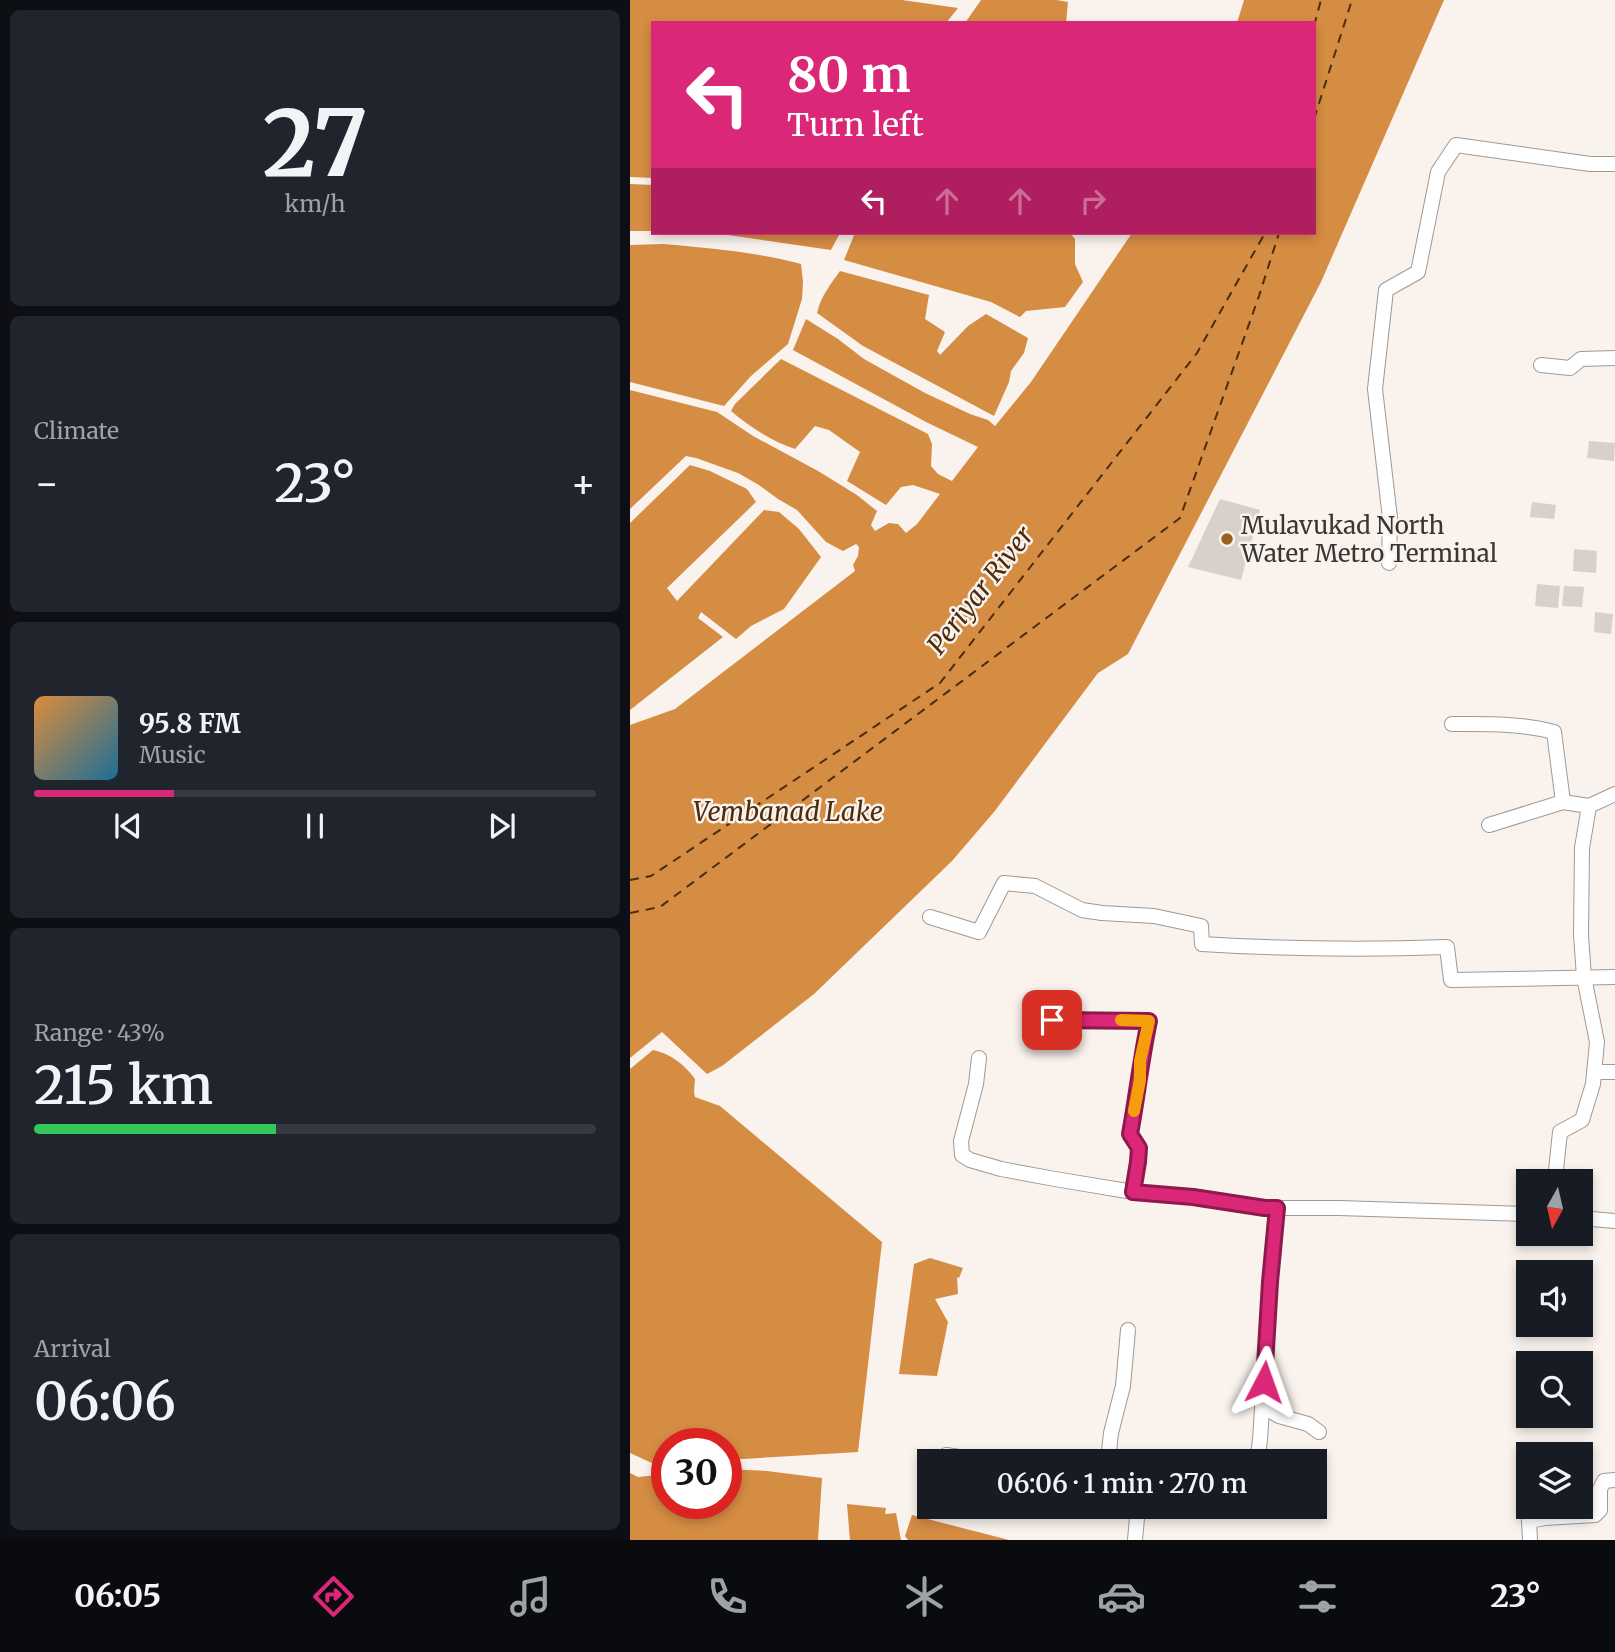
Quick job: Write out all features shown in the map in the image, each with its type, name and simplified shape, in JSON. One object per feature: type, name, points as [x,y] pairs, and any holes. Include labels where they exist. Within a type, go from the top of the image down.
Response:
[{"type":"street","points":[[1389,563],[1390,518],[1375,388],[1386,290],[1418,272],[1438,172],[1456,145],[1590,164],[1615,164]]},
{"type":"street","points":[[1541,365],[1570,368],[1581,359],[1615,358]]},
{"type":"street","points":[[1452,724],[1512,724],[1553,732],[1563,802]]},
{"type":"street","points":[[1489,825],[1563,802],[1589,806],[1615,794]]},
{"type":"street","points":[[1556,1169],[1560,1132],[1582,1120],[1593,1084],[1597,1042],[1584,977],[1581,935],[1582,848],[1589,806]]},
{"type":"street","points":[[930,917],[979,932],[1004,883],[1035,886],[1082,910],[1102,914],[1154,916],[1201,926],[1202,944],[1314,949],[1447,947],[1451,980],[1615,977]]},
{"type":"street","points":[[1052,1020],[1149,1021],[1140,1061],[1140,1080],[1130,1134],[1139,1148],[1133,1192]]},
{"type":"street","points":[[979,1058],[976,1084],[961,1141],[962,1155],[1001,1169],[1133,1192],[1193,1197],[1265,1208],[1516,1214]]},
{"type":"street","points":[[1594,1072],[1615,1072]]},
{"type":"street","points":[[1258,1449],[1277,1208]]},
{"type":"street","points":[[1593,1219],[1615,1221]]},
{"type":"street","points":[[1109,1449],[1123,1386],[1128,1330]]},
{"type":"street","points":[[1262,1406],[1279,1416],[1308,1424],[1319,1432]]},
{"type":"street","points":[[1530,1540],[1529,1521],[1595,1515],[1600,1510],[1600,1489],[1604,1480],[1615,1480]]},
{"type":"street","points":[[1135,1540],[1137,1519]]},
{"type":"water","points":[[630,0],[902,0],[958,8],[948,21],[651,21],[651,178],[630,177]]},
{"type":"water","points":[[981,0],[1068,2],[1066,21],[966,21]]},
{"type":"water","name":"Vembanad Lake","points":[[1244,0],[1444,0],[1321,282],[1128,654],[1098,673],[994,812],[952,861],[814,994],[722,1066],[707,1074],[662,1032],[630,1058],[630,725],[675,709],[855,571],[853,565],[859,547],[856,544],[843,551],[826,542],[797,510],[759,485],[738,473],[686,456],[630,509],[630,390],[717,412],[753,436],[857,495],[877,511],[871,525],[875,531],[889,523],[898,524],[906,533],[917,524],[940,494],[913,485],[901,487],[886,505],[847,481],[860,452],[829,430],[815,426],[795,449],[769,438],[746,423],[731,411],[735,404],[781,359],[928,434],[932,444],[931,466],[938,474],[952,481],[978,447],[793,350],[806,319],[864,359],[925,393],[988,420],[995,426],[1031,382],[1131,235],[1316,235],[1316,21],[1238,21]]},
{"type":"water","points":[[630,184],[651,185],[651,231],[630,231]]},
{"type":"water","points":[[728,235],[839,235],[831,250]]},
{"type":"water","points":[[854,235],[1072,235],[1075,239],[1075,264],[1083,282],[1065,307],[1026,311],[1020,317],[991,302],[844,260]]},
{"type":"water","points":[[663,244],[750,253],[801,264],[802,299],[788,344],[751,376],[724,406],[630,382],[630,245]]},
{"type":"water","points":[[840,271],[929,295],[925,319],[945,332],[937,351],[940,355],[968,326],[986,314],[1028,338],[1024,353],[1011,371],[994,416],[863,346],[817,313],[823,296]]},
{"type":"water","points":[[690,465],[710,471],[747,489],[756,502],[667,588],[677,601],[764,510],[779,512],[799,529],[821,557],[784,609],[751,626],[736,639],[701,612],[698,618],[723,637],[630,710],[630,523]]},
{"type":"water","points":[[653,1050],[682,1064],[695,1079],[695,1097],[720,1106],[882,1242],[858,1452],[742,1459],[742,1428],[651,1428],[651,1463],[630,1453],[630,1069]]},
{"type":"water","points":[[930,1258],[963,1268],[959,1278],[957,1277],[958,1294],[935,1299],[948,1322],[937,1376],[899,1374],[914,1264]]},
{"type":"water","points":[[742,1470],[822,1478],[818,1540],[630,1540],[630,1473],[638,1477],[651,1476],[651,1519],[742,1519]]},
{"type":"water","points":[[847,1504],[886,1508],[885,1514],[896,1513],[901,1540],[850,1540]]},
{"type":"water","points":[[912,1515],[917,1516],[917,1519],[928,1519],[1009,1540],[908,1540],[905,1536]]},
{"type":"building","points":[[1589,441],[1615,443],[1614,461],[1587,458]]},
{"type":"building","name":"Mulavukad North Water Metro Terminal","points":[[1220,499],[1260,510],[1241,580],[1188,567]]},
{"type":"building","points":[[1532,502],[1556,505],[1554,519],[1530,517]]},
{"type":"building","points":[[1574,549],[1597,551],[1596,573],[1573,571]]},
{"type":"building","points":[[1537,584],[1560,586],[1558,608],[1535,606]]},
{"type":"building","points":[[1564,586],[1584,587],[1582,607],[1562,606]]},
{"type":"building","points":[[1595,612],[1613,614],[1611,634],[1594,632]]},
{"type":"ferry route","points":[[1315,21],[1321,0]]},
{"type":"ferry route","points":[[1316,113],[1352,0]]},
{"type":"ferry route","points":[[630,880],[651,876],[940,683],[1197,353],[1264,235]]},
{"type":"ferry route","points":[[630,913],[660,907],[1180,518],[1278,235]]},
{"type":"slow traffic","points":[[1121,1020],[1149,1021],[1140,1061],[1140,1080],[1134,1111]]},
{"type":"place","name":"Mulavukad North Water Metro Terminal","points":[[1227,539]]},
{"type":"route","points":[[1052,1020],[1149,1021],[1140,1061],[1140,1080],[1130,1134],[1139,1148],[1133,1192],[1277,1208],[1264,1382]]},
{"type":"water label","name":"Periyar River","points":[[980,590]]}]
